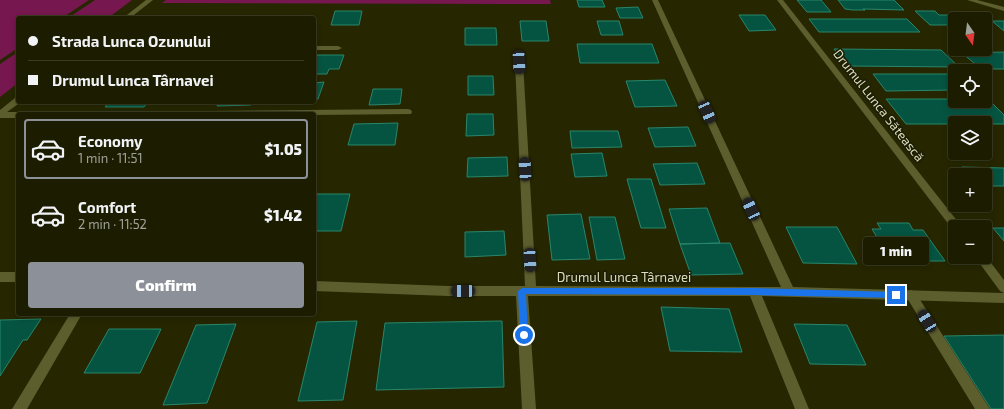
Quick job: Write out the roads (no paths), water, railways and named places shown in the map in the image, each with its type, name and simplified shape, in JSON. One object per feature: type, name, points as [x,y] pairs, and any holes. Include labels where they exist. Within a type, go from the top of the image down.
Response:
[{"type":"street","points":[[129,16],[150,0]]},
{"type":"street","points":[[655,0],[790,292]]},
{"type":"street","name":"Drumul Lunca Sătească","points":[[780,0],[951,220]]},
{"type":"street","points":[[970,0],[1004,9]]},
{"type":"street","points":[[316,48],[338,48]]},
{"type":"street","points":[[519,62],[527,291],[528,409]]},
{"type":"street","points":[[0,114],[16,102]]},
{"type":"street","points":[[316,113],[408,112]]},
{"type":"street","points":[[0,114],[16,115]]},
{"type":"street","points":[[985,264],[1004,288]]},
{"type":"street","points":[[0,276],[16,277]]},
{"type":"street","name":"Drumul Lunca Târnavei","points":[[316,286],[448,291],[790,292],[1004,298]]},
{"type":"street","points":[[754,292],[802,409]]},
{"type":"street","points":[[911,295],[983,409]]},
{"type":"street","points":[[19,409],[75,316]]}]
